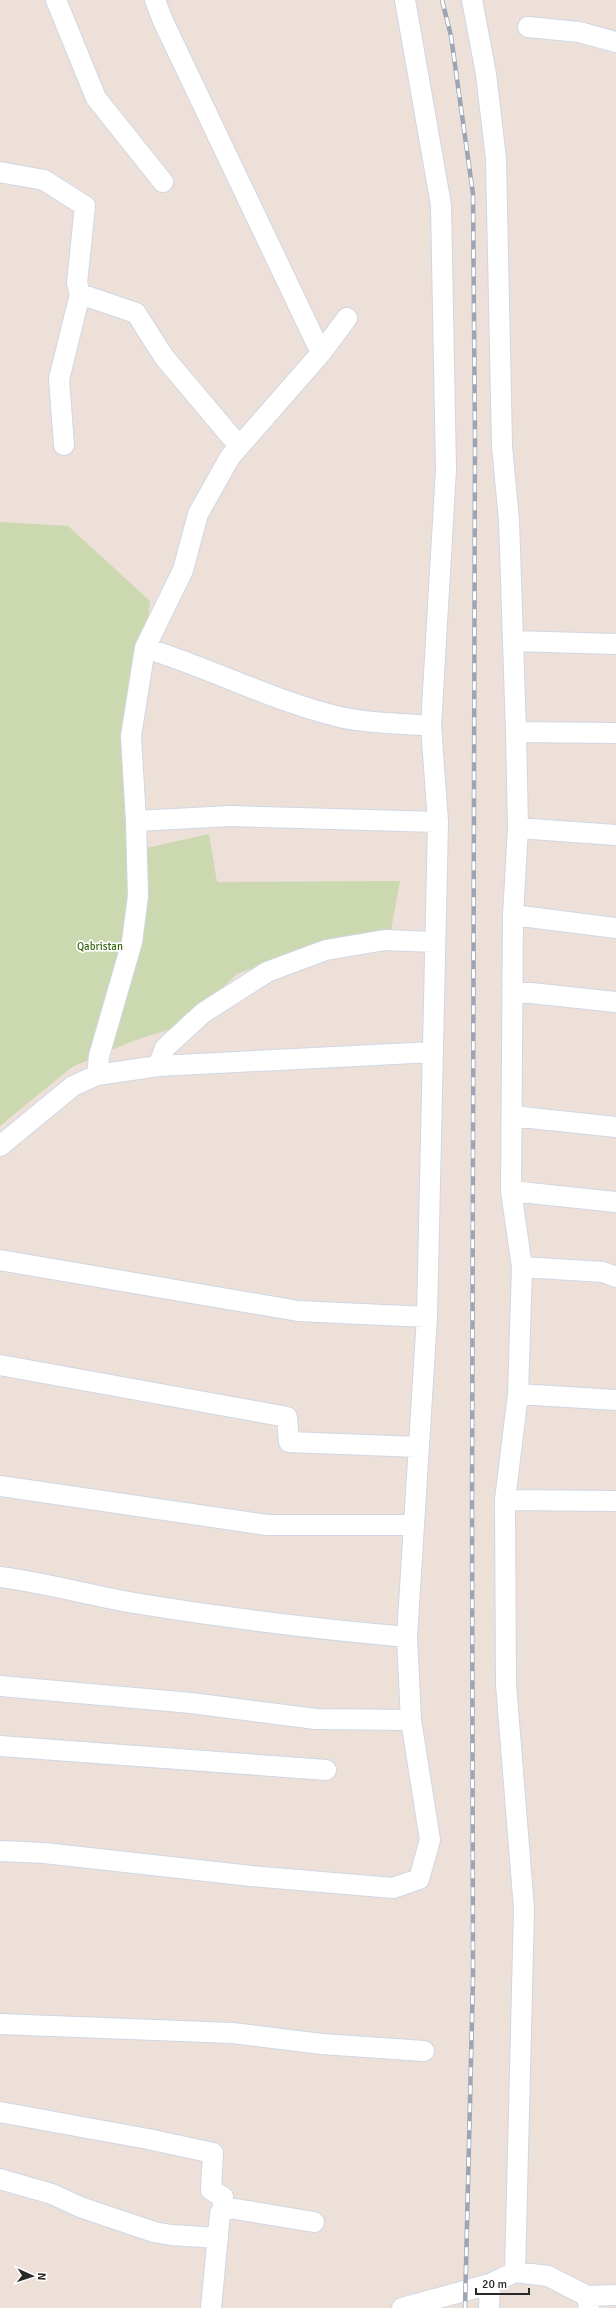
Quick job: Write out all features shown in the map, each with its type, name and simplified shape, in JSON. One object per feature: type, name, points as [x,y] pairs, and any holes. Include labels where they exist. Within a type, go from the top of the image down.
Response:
[{"type":"street","points":[[56,0],[96,98],[163,182]]},
{"type":"street","points":[[156,0],[163,21],[321,353]]},
{"type":"street","points":[[0,1851],[44,1853],[251,1876],[393,1888],[419,1879],[430,1840],[411,1720],[407,1636],[427,1317],[434,942],[438,822],[431,726],[446,469],[441,205],[405,0]]},
{"type":"street","points":[[472,0],[486,74],[496,159],[502,446],[509,520],[518,828],[513,915],[511,1191],[522,1267],[518,1394],[505,1500],[506,1684],[524,1909],[515,2272]]},
{"type":"street","points":[[528,27],[579,32],[616,42]]},
{"type":"street","points":[[0,172],[44,180],[85,206],[77,283],[80,294],[59,379],[64,445]]},
{"type":"street","points":[[80,294],[136,313],[164,357],[239,446]]},
{"type":"street","points":[[96,1075],[99,1056],[111,1021],[132,942],[138,896],[136,821],[131,736],[145,648],[183,570],[198,514],[230,457],[321,353],[347,318]]},
{"type":"street","points":[[513,641],[616,644]]},
{"type":"street","points":[[145,648],[194,663],[272,697],[341,717],[431,726]]},
{"type":"street","points":[[516,732],[616,733]]},
{"type":"street","points":[[136,821],[230,816],[438,822]]},
{"type":"street","points":[[518,828],[616,835]]},
{"type":"street","points":[[513,915],[616,928]]},
{"type":"street","points":[[158,1066],[165,1048],[203,1013],[267,972],[326,950],[385,940],[434,942]]},
{"type":"street","points":[[512,991],[616,1002]]},
{"type":"street","points":[[0,1146],[73,1086],[96,1075],[158,1066],[433,1052]]},
{"type":"street","points":[[512,1116],[616,1127]]},
{"type":"street","points":[[511,1191],[616,1202]]},
{"type":"street","points":[[0,1260],[298,1311],[427,1317]]},
{"type":"street","points":[[522,1267],[603,1272],[616,1277]]},
{"type":"street","points":[[0,1365],[287,1417],[289,1442],[418,1447]]},
{"type":"street","points":[[518,1394],[616,1400]]},
{"type":"street","points":[[0,1486],[267,1526],[413,1525]]},
{"type":"street","points":[[505,1500],[616,1501]]},
{"type":"street","points":[[0,1577],[30,1581],[132,1603],[286,1626],[407,1636]]},
{"type":"street","points":[[0,1686],[191,1703],[316,1719],[411,1720]]},
{"type":"street","points":[[0,1746],[326,1770]]},
{"type":"street","points":[[0,2024],[232,2033],[322,2044],[424,2051]]},
{"type":"street","points":[[0,2112],[214,2153],[211,2190],[223,2197],[223,2207],[220,2214],[211,2308]]},
{"type":"street","points":[[0,2179],[52,2194],[80,2207],[154,2232],[171,2235],[218,2238]]},
{"type":"street","points":[[223,2207],[314,2222]]},
{"type":"street","points":[[402,2308],[490,2284],[515,2272],[548,2276],[588,2302],[616,2296]]},
{"type":"street","points":[[489,2308],[490,2284]]},
{"type":"green space","name":"Qabristan","points":[[0,522],[68,526],[150,601],[139,708],[133,851],[209,834],[217,882],[400,881],[391,930],[316,945],[237,974],[183,1025],[133,1041],[72,1067],[0,1126]]},
{"type":"railway","points":[[442,0],[451,36],[473,194],[475,439],[472,1501],[473,1978],[465,2308]]}]
